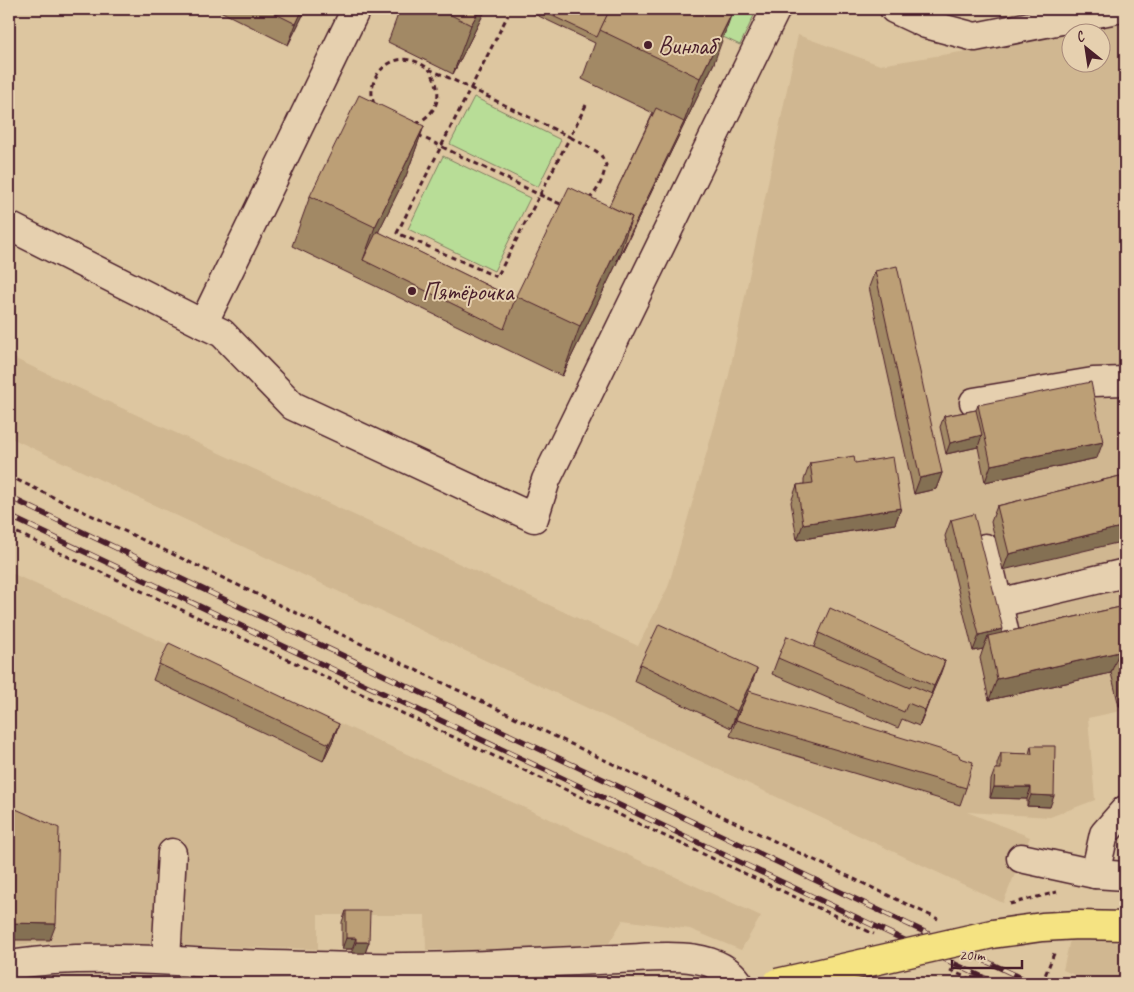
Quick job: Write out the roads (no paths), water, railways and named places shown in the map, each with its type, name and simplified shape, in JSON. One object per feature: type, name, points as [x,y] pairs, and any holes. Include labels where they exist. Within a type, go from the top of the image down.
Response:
[{"type":"main road","points":[[777,983],[992,934],[1042,927],[1078,925],[1125,926]]},
{"type":"street","points":[[203,324],[356,9]]},
{"type":"street","points":[[9,226],[222,333],[294,406],[534,518],[546,480],[776,9]]},
{"type":"street","points":[[894,9],[926,24],[974,37],[1117,9]]},
{"type":"street","points":[[974,402],[1093,382],[1125,381]]},
{"type":"street","points":[[985,548],[1007,644]]},
{"type":"street","points":[[998,603],[1125,573]]},
{"type":"street","points":[[1090,873],[1104,834],[1125,810]]},
{"type":"street","points":[[166,960],[172,853]]},
{"type":"street","points":[[1021,858],[1090,873],[1125,876]]},
{"type":"street","points":[[9,965],[52,960],[114,958],[372,967],[474,966],[668,957],[696,959],[714,963],[730,973],[739,983]]},
{"type":"railway","points":[[9,497],[1032,983]]},
{"type":"railway","points":[[9,516],[995,983]]},
{"type":"place","name":"Винлаб","points":[[648,45]]},
{"type":"place","name":"Пятёрочка","points":[[412,291]]}]
